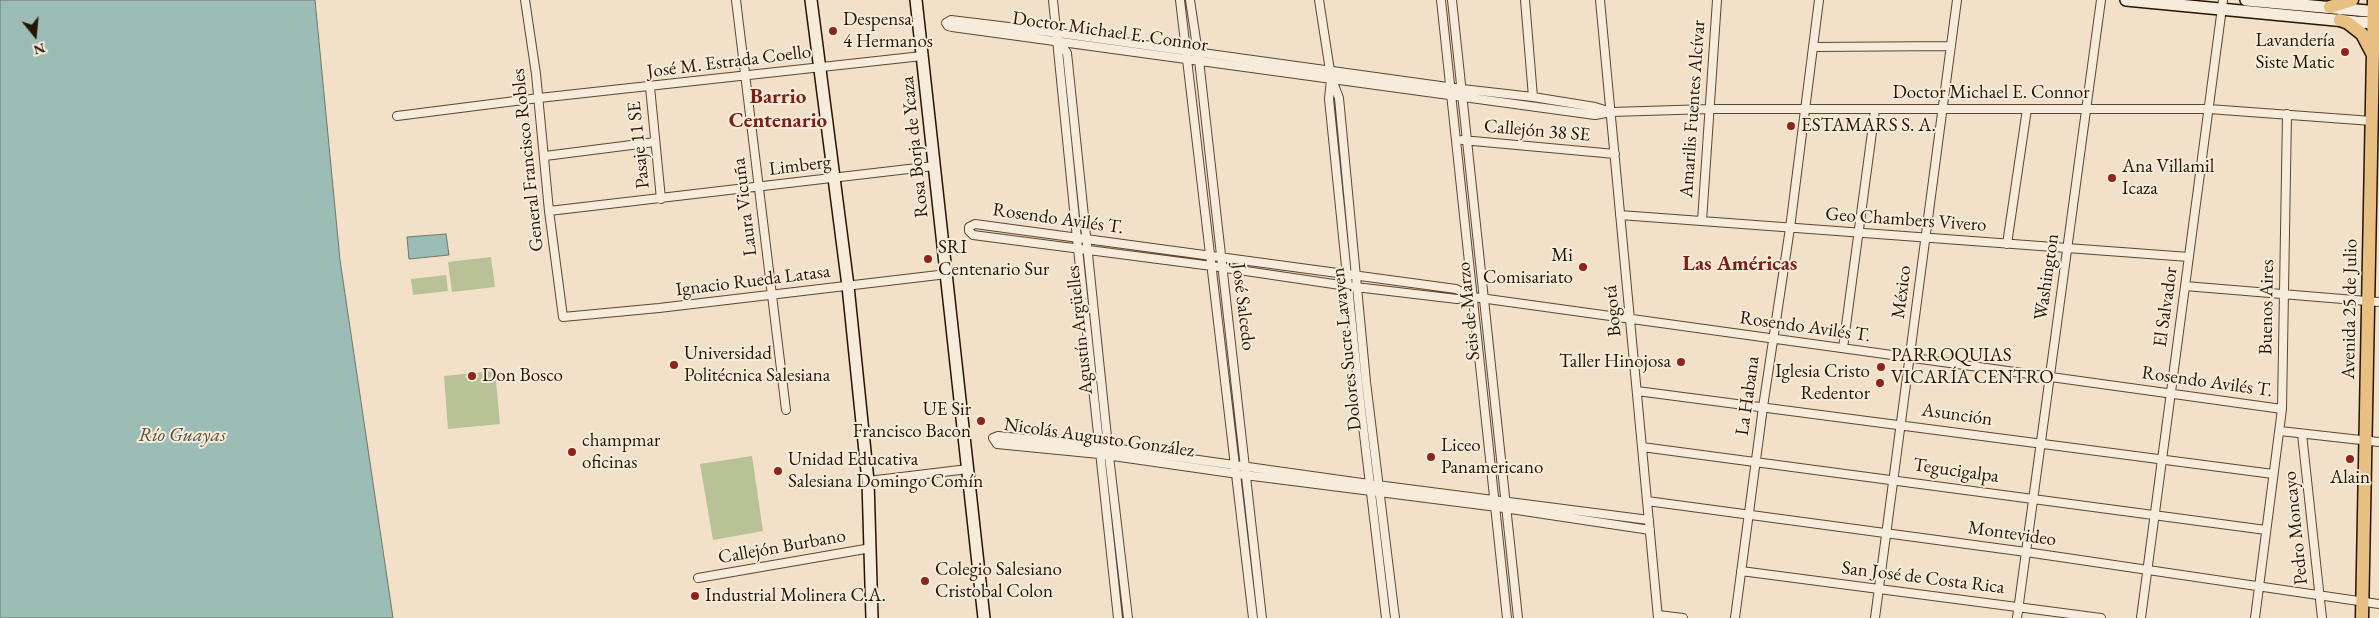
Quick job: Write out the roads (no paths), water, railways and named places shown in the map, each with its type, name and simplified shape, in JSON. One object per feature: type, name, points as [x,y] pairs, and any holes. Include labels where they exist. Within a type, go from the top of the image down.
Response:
[{"type":"main road","points":[[811,0],[848,286],[868,482],[872,548],[872,618]]},
{"type":"main road","name":"Rosa Borja de Ycaza","points":[[916,0],[984,618]]},
{"type":"main road","points":[[2126,0],[2222,5],[2340,20],[2348,23],[2362,34],[2367,41],[2373,58]]},
{"type":"main road","points":[[2246,0],[2330,7],[2376,14]]},
{"type":"main road","points":[[2330,7],[2352,0]]},
{"type":"main road","points":[[2340,20],[2376,14]]},
{"type":"main road","name":"Avenida 25 de Julio","points":[[2362,618],[2371,603],[2365,440],[2374,302],[2372,121],[2376,14]]},
{"type":"street","name":"General Francisco Robles","points":[[525,0],[539,98],[549,211],[563,317]]},
{"type":"street","name":"Laura Vicuña","points":[[736,0],[786,410]]},
{"type":"street","name":"Agustín Argüelles","points":[[1053,0],[1058,37],[1057,52],[1066,139],[1118,618]]},
{"type":"street","name":"José Salcedo","points":[[1180,0],[1253,618]]},
{"type":"street","name":"José Salcedo","points":[[1190,0],[1262,618]]},
{"type":"street","name":"Dolores Sucre Lavayen","points":[[1319,0],[1330,74],[1339,98],[1356,287],[1379,489],[1387,592],[1386,618]]},
{"type":"street","name":"Seis de Marzo","points":[[1441,0],[1507,618]]},
{"type":"street","name":"Seis de Marzo","points":[[1452,0],[1518,618]]},
{"type":"street","points":[[1525,0],[1533,97]]},
{"type":"street","name":"Bogotá","points":[[1600,0],[1658,617]]},
{"type":"street","name":"Amarilis Fuentes Alcívar","points":[[1702,221],[1717,0]]},
{"type":"street","name":"La Habana","points":[[1735,618],[1763,407],[1790,228],[1819,0]]},
{"type":"street","name":"México","points":[[1875,618],[1957,0]]},
{"type":"street","name":"Washington","points":[[2017,618],[2101,0]]},
{"type":"street","name":"El Salvador","points":[[2141,618],[2160,460],[2222,5]]},
{"type":"street","name":"Doctor Michael E. Connor","points":[[1058,37],[952,27],[946,23],[951,20],[1058,37],[1277,66],[1452,97],[1595,115],[1611,112],[1709,109],[2209,109],[2372,121]]},
{"type":"street","name":"Agustín Argüelles","points":[[1058,37],[1067,53],[1108,452],[1128,618]]},
{"type":"street","points":[[1813,46],[1950,46]]},
{"type":"street","name":"José M. Estrada Coello","points":[[397,116],[539,98],[922,56]]},
{"type":"street","name":"Doctor Michael E. Connor","points":[[1330,74],[1533,97],[1595,107],[1611,112]]},
{"type":"street","name":"Dolores Sucre Lavayen","points":[[1330,74],[1328,99],[1369,488],[1387,592],[1394,618]]},
{"type":"street","name":"Pasaje 11 SE","points":[[650,87],[661,198]]},
{"type":"street","points":[[2007,244],[2027,109]]},
{"type":"street","points":[[1842,348],[1860,233],[1875,110]]},
{"type":"street","name":"Buenos Aires","points":[[2255,618],[2282,408],[2287,114]]},
{"type":"street","points":[[1066,139],[1076,138]]},
{"type":"street","name":"Callejón 38 SE","points":[[1457,140],[1615,154]]},
{"type":"street","points":[[545,156],[655,142]]},
{"type":"street","points":[[1198,154],[1208,153]]},
{"type":"street","name":"Limberg","points":[[549,211],[934,166]]},
{"type":"street","points":[[1337,179],[1346,178]]},
{"type":"street","points":[[1464,211],[1475,211]]},
{"type":"street","name":"Geo Chambers Vivero","points":[[1620,215],[2189,257]]},
{"type":"street","name":"Rosendo Avilés T.","points":[[1473,297],[1457,299],[1356,287],[1222,267],[1088,251],[974,235],[969,230],[969,227],[975,224],[1346,276],[1456,289],[1473,297],[1483,299],[2282,408]]},
{"type":"street","name":"Ignacio Rueda Latasa","points":[[563,317],[947,274]]},
{"type":"street","points":[[2185,286],[2374,302]]},
{"type":"street","points":[[1088,346],[1098,344]]},
{"type":"street","points":[[1224,370],[1234,370]]},
{"type":"street","points":[[1358,384],[1366,382]]},
{"type":"street","name":"Asunción","points":[[1637,391],[2273,474]]},
{"type":"street","points":[[1485,405],[1495,404]]},
{"type":"street","points":[[2280,431],[2379,442]]},
{"type":"street","name":"Pedro Moncayo","points":[[2302,434],[2322,618]]},
{"type":"street","name":"Nicolás Augusto González","points":[[1099,450],[997,444],[994,443],[993,438],[998,436],[1099,450],[1235,470],[1496,503],[1505,509],[1650,530]]},
{"type":"street","name":"Tegucigalpa","points":[[1642,447],[2266,530]]},
{"type":"street","points":[[868,482],[968,469]]},
{"type":"street","name":"Nicolás Augusto González","points":[[1496,503],[1504,500],[1649,520]]},
{"type":"street","name":"Montevideo","points":[[1647,501],[2147,569],[2371,603]]},
{"type":"street","points":[[1578,510],[1578,520]]},
{"type":"street","name":"Callejón Burbano","points":[[698,578],[872,548]]},
{"type":"street","points":[[1111,558],[1120,557]]},
{"type":"street","name":"San José de Costa Rica","points":[[1741,571],[2102,618]]},
{"type":"street","points":[[1248,578],[1257,578]]},
{"type":"street","points":[[1658,617],[1683,618]]},
{"type":"water","name":"Río Guayas","points":[[0,0],[315,0],[340,260],[393,618],[0,618]]},
{"type":"water","points":[[446,234],[449,255],[409,259],[407,237]]},
{"type":"place","name":"Despensa 4 Hermanos","points":[[833,31]]},
{"type":"place","name":"Lavandería Siste Matic","points":[[2345,52]]},
{"type":"place","name":"ESTAMARS S. A.","points":[[1791,126]]},
{"type":"place","name":"Ana Villamil Icaza","points":[[2112,178]]},
{"type":"place","name":"SRI Centenario Sur","points":[[928,259]]},
{"type":"place","name":"Mi Comisariato","points":[[1583,267]]},
{"type":"place","name":"Taller Hinojosa","points":[[1681,362]]},
{"type":"place","name":"Universidad Politécnica Salesiana","points":[[674,365]]},
{"type":"place","name":"PARROQUIAS VICARÍA CENTRO","points":[[1881,367]]},
{"type":"place","name":"Don Bosco","points":[[472,376]]},
{"type":"place","name":"Iglesia Cristo Redentor","points":[[1880,383]]},
{"type":"place","name":"UE Sir Francisco Bacon","points":[[981,421]]},
{"type":"place","name":"champmar oficinas","points":[[572,452]]},
{"type":"place","name":"Liceo Panamericano","points":[[1431,457]]},
{"type":"place","name":"Alain","points":[[2350,459]]},
{"type":"place","name":"Unidad Educativa Salesiana Domingo Comín","points":[[778,471]]},
{"type":"place","name":"Colegio Salesiano Cristobal Colon","points":[[925,581]]},
{"type":"place","name":"Industrial Molinera C.A.","points":[[695,596]]},
{"type":"district","name":"Barrio Centenario","points":[[778,109]]},
{"type":"district","name":"Las Américas","points":[[1740,264]]}]
